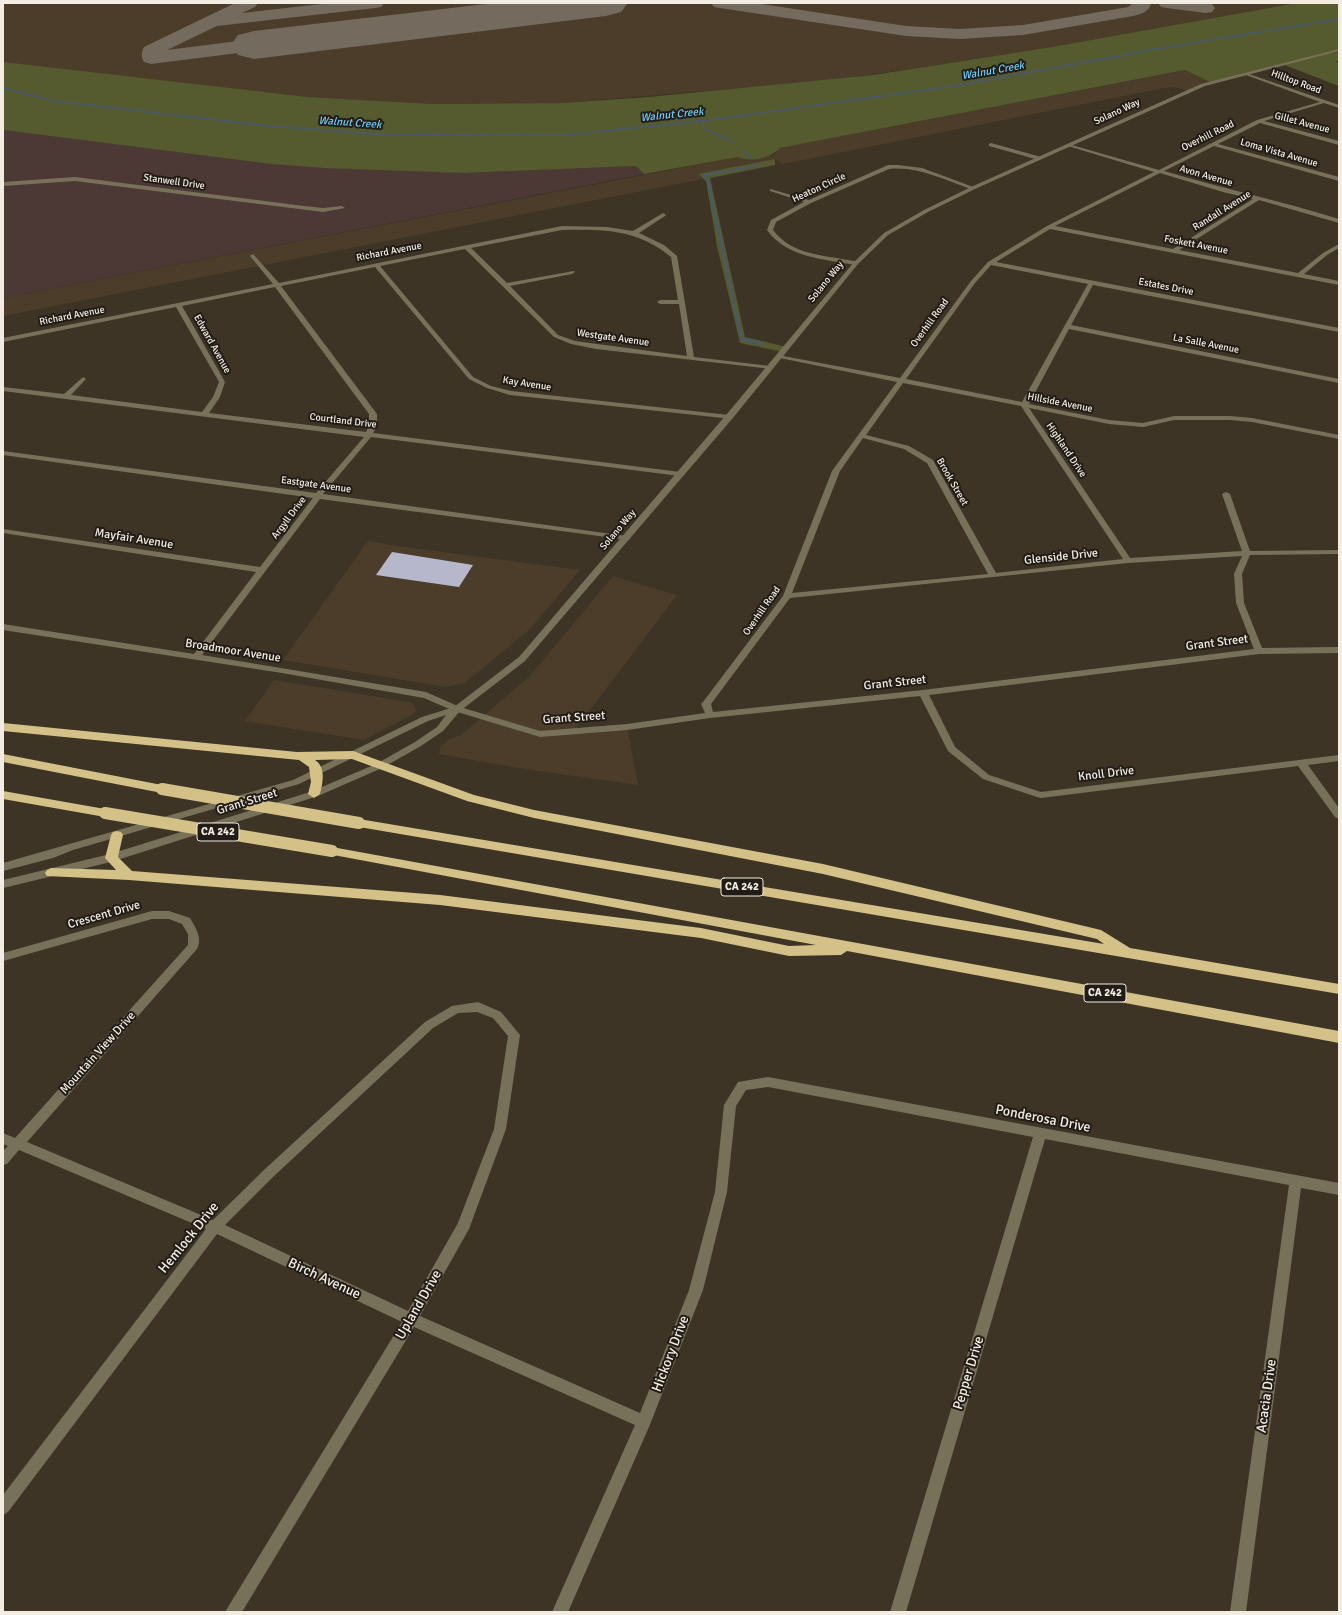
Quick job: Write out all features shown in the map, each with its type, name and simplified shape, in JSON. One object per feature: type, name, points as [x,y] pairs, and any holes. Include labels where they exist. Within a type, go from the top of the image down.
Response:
[{"type":"highway","points":[[3,727],[303,756],[353,755],[379,766],[471,798],[534,814],[830,871],[1101,935],[1125,952]]},
{"type":"highway","points":[[303,756],[315,765],[317,772],[314,794]]},
{"type":"highway","name":"CA 242","points":[[3,758],[162,789],[1339,989]]},
{"type":"highway","name":"CA 242","points":[[3,795],[332,850],[1339,1037]]},
{"type":"highway","points":[[117,835],[111,858],[129,876]]},
{"type":"highway","points":[[51,873],[129,876],[440,900],[693,932],[789,950],[870,950]]},
{"type":"street","name":"Solano Way","points":[[457,709],[522,659],[729,417],[856,263],[886,234],[926,211],[973,188],[1203,85],[1339,50]]},
{"type":"street","name":"Hilltop Road","points":[[1248,74],[1339,107]]},
{"type":"street","name":"Overhill Road","points":[[710,715],[706,704],[786,596],[836,471],[973,282],[990,263],[1049,227],[1259,121],[1324,102]]},
{"type":"street","name":"Gillet Avenue","points":[[1259,121],[1339,143]]},
{"type":"street","name":"Loma Vista Avenue","points":[[1214,144],[1339,179]]},
{"type":"street","points":[[991,145],[1039,158]]},
{"type":"street","name":"Avon Avenue","points":[[1070,145],[1225,191],[1259,198],[1339,221]]},
{"type":"street","name":"Heaton Circle","points":[[856,263],[796,251],[774,238],[770,230],[773,221],[809,202],[888,167],[897,165],[908,166],[973,188]]},
{"type":"street","name":"Stanwell Drive","points":[[3,184],[75,178],[304,208],[323,210],[342,208]]},
{"type":"street","points":[[772,190],[809,202]]},
{"type":"street","name":"Randall Avenue","points":[[1174,251],[1259,198]]},
{"type":"street","points":[[634,233],[663,215]]},
{"type":"street","name":"Richard Avenue","points":[[3,340],[562,228],[594,227],[634,233],[662,244],[674,256],[691,357]]},
{"type":"street","name":"Foskett Avenue","points":[[1049,227],[1339,283]]},
{"type":"street","points":[[1299,275],[1325,254],[1339,246]]},
{"type":"street","name":"Westgate Avenue","points":[[466,247],[556,336],[573,343],[770,368]]},
{"type":"street","name":"Argyll Drive","points":[[196,657],[318,496],[369,435],[373,426],[373,414],[277,285],[253,256]]},
{"type":"street","name":"Estates Drive","points":[[990,263],[1339,330]]},
{"type":"street","name":"Kay Avenue","points":[[376,265],[471,378],[489,387],[510,393],[729,417]]},
{"type":"street","points":[[506,285],[572,272]]},
{"type":"street","points":[[1024,406],[1092,283]]},
{"type":"street","points":[[660,302],[682,302]]},
{"type":"street","name":"Edward Avenue","points":[[178,305],[222,382],[216,397],[204,414]]},
{"type":"street","name":"La Salle Avenue","points":[[1069,327],[1339,381]]},
{"type":"street","name":"Hillside Avenue","points":[[780,356],[1109,422],[1143,425],[1174,418],[1252,420],[1339,437]]},
{"type":"street","points":[[66,396],[83,379]]},
{"type":"street","name":"Courtland Drive","points":[[3,389],[680,474]]},
{"type":"street","name":"Highland Drive","points":[[1024,406],[1128,561]]},
{"type":"street","name":"Brook Street","points":[[862,436],[910,448],[921,454],[930,462],[993,576]]},
{"type":"street","name":"Eastgate Avenue","points":[[3,453],[626,538]]},
{"type":"street","points":[[1226,494],[1248,553],[1238,574],[1240,603],[1258,651]]},
{"type":"street","name":"Mayfair Avenue","points":[[3,531],[262,570]]},
{"type":"street","name":"Glenside Drive","points":[[786,596],[1128,561],[1248,553],[1339,552]]},
{"type":"street","name":"Broadmoor Avenue","points":[[3,627],[426,695],[457,709]]},
{"type":"street","name":"Grant Street","points":[[3,867],[296,782],[426,719],[457,709],[540,734],[627,727],[710,715],[923,693],[1258,651],[1339,650]]},
{"type":"street","name":"Knoll Drive","points":[[923,693],[951,749],[986,778],[1041,795],[1339,758]]},
{"type":"street","name":"Grant Street","points":[[3,884],[111,858],[314,794],[379,766],[418,744],[440,729],[457,709]]},
{"type":"street","points":[[1301,763],[1339,815]]},
{"type":"street","name":"Crescent Drive","points":[[3,957],[152,915],[169,915],[186,921],[193,934],[193,946]]},
{"type":"street","name":"Mountain View Drive","points":[[3,1160],[193,946]]},
{"type":"street","name":"Upland Drive","points":[[233,1612],[411,1319],[464,1225],[500,1128],[514,1035],[497,1016],[478,1007],[456,1009]]},
{"type":"street","name":"Hemlock Drive","points":[[3,1507],[215,1228],[269,1173],[428,1026],[456,1009]]},
{"type":"street","name":"Ponderosa Drive","points":[[742,1086],[768,1082],[1040,1134],[1339,1188]]},
{"type":"street","name":"Hickory Drive","points":[[560,1612],[644,1422],[696,1290],[721,1192],[730,1106],[742,1086]]},
{"type":"street","name":"Pepper Drive","points":[[898,1612],[1040,1134]]},
{"type":"street","name":"Birch Avenue","points":[[3,1138],[215,1228],[411,1319],[644,1422]]},
{"type":"street","name":"Acacia Drive","points":[[1238,1612],[1296,1180]]},
{"type":"shaded area","points":[[3,3],[1297,3],[1052,47],[836,80],[562,103],[432,104],[308,97],[3,63]]},
{"type":"shaded area","points":[[1186,70],[1212,83],[1188,91],[1175,87],[1164,88],[783,164],[775,159],[698,175],[703,179],[3,316],[3,298],[738,157],[746,160],[774,155],[780,148]]},
{"type":"shaded area","points":[[3,130],[271,164],[463,173],[636,166],[644,174],[3,298]]},
{"type":"shaded area","points":[[368,541],[580,570],[530,629],[465,683],[446,687],[283,660]]},
{"type":"shaded area","points":[[613,576],[677,595],[574,731],[627,727],[638,785],[525,769],[439,754],[441,746],[448,740],[461,735],[530,676]]},
{"type":"shaded area","points":[[274,680],[409,702],[414,704],[416,711],[364,740],[245,721]]},
{"type":"green space","points":[[1297,3],[1339,3],[1339,50],[1330,53],[1339,52],[1339,61],[1335,61],[1339,63],[1339,86],[1282,64],[1212,83],[1185,70],[780,148],[776,152],[766,157],[748,160],[738,157],[644,174],[636,166],[463,173],[324,168],[271,164],[3,130],[3,62],[308,97],[432,104],[562,103],[649,97],[873,75],[1052,47]]},
{"type":"green space","points":[[775,159],[775,165],[710,178],[745,337],[787,347],[783,352],[740,343],[717,246],[706,181],[698,174]]},
{"type":"building","points":[[392,552],[473,565],[459,587],[376,575]]},
{"type":"waterway","name":"Walnut Creek","points":[[703,121],[955,86],[1151,50],[1339,19]]},
{"type":"waterway","name":"Walnut Creek","points":[[3,88],[55,101],[270,126],[378,134],[564,135],[703,121]]},
{"type":"waterway","points":[[703,121],[703,128],[732,142]]},
{"type":"waterway","points":[[744,151],[751,158]]},
{"type":"waterway","points":[[705,178],[704,175],[757,166],[756,164]]},
{"type":"waterway","points":[[705,178],[708,180],[740,333],[743,339],[763,344]]},
{"type":"taxiway","points":[[249,3],[151,51],[151,58],[254,45]]},
{"type":"taxiway","points":[[220,21],[375,3]]},
{"type":"taxiway","points":[[720,3],[906,31],[960,34],[1023,30],[1133,11],[1142,6],[1142,3]]},
{"type":"taxiway","points":[[1167,3],[1206,8]]},
{"type":"runway","points":[[254,45],[606,3]]}]
